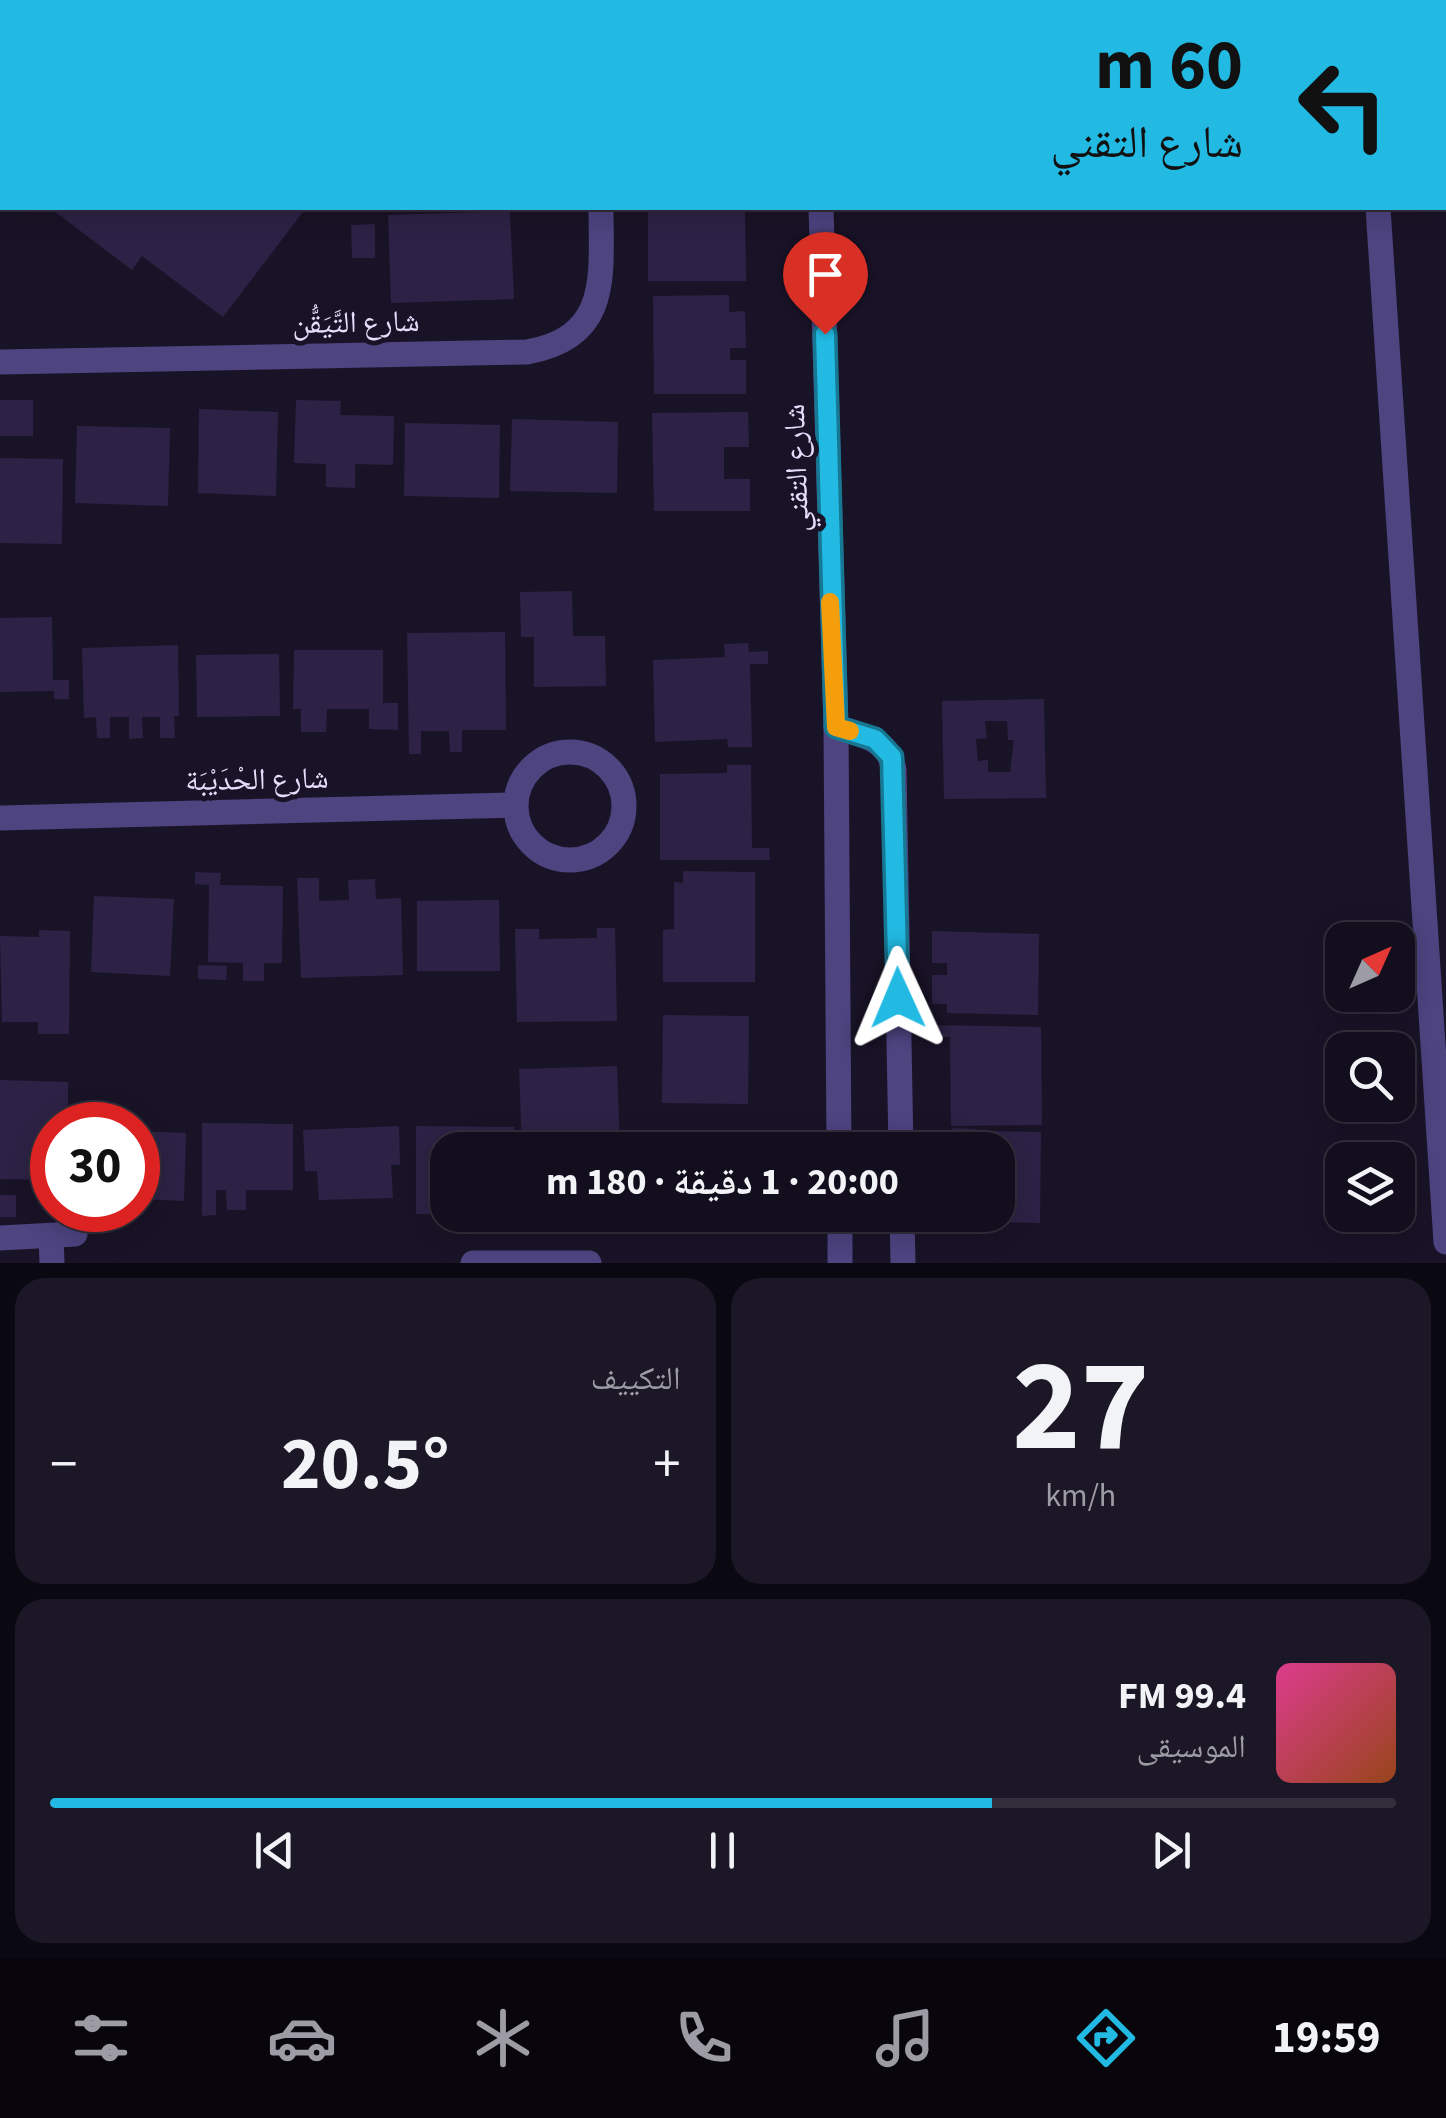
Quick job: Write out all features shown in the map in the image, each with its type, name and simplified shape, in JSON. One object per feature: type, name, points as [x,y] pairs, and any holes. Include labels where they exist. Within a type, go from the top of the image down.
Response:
[{"type":"street","name":"شارع التَّيَقُّن","points":[[0,362],[527,352],[552,348],[572,337],[598,302],[601,210]]},
{"type":"street","name":"شارع التقني","points":[[821,210],[836,727],[839,1132]]},
{"type":"street","points":[[1378,210],[1446,1242]]},
{"type":"street","points":[[836,727],[875,739],[887,748],[894,770],[901,1132]]},
{"type":"street","points":[[565,752],[598,758],[615,774],[625,795],[624,818],[615,839],[598,854],[576,861],[553,858],[533,846],[520,828],[515,805],[520,783],[534,764],[565,752]]},
{"type":"street","name":"شارع الحْدَيْبَة","points":[[0,818],[515,805]]},
{"type":"street","points":[[840,1232],[840,1263]]},
{"type":"street","points":[[902,1232],[903,1263]]},
{"type":"street","points":[[0,1238],[63,1235],[52,1263]]},
{"type":"street","points":[[473,1263],[589,1263]]},
{"type":"building","points":[[304,210],[223,317],[142,256],[132,270],[54,211]]},
{"type":"building","points":[[648,210],[745,210],[746,281],[648,281]]},
{"type":"building","points":[[510,211],[514,299],[391,303],[388,215]]},
{"type":"building","points":[[375,224],[375,258],[352,258],[351,225]]},
{"type":"building","points":[[729,295],[729,312],[745,311],[746,348],[730,348],[730,360],[746,360],[746,394],[654,394],[653,296]]},
{"type":"building","points":[[0,400],[33,400],[33,436],[0,436]]},
{"type":"building","points":[[296,400],[341,401],[340,415],[394,416],[393,465],[355,464],[355,488],[326,487],[326,464],[294,463]]},
{"type":"building","points":[[199,409],[278,412],[276,496],[198,493]]},
{"type":"building","points":[[748,412],[749,447],[724,447],[724,479],[750,479],[750,511],[654,511],[652,413]]},
{"type":"building","points":[[512,419],[618,422],[617,493],[510,491]]},
{"type":"building","points":[[405,423],[500,425],[499,498],[404,496]]},
{"type":"building","points":[[77,426],[170,428],[168,506],[75,503]]},
{"type":"building","points":[[0,458],[63,459],[62,544],[0,543]]},
{"type":"building","points":[[572,591],[573,636],[605,636],[606,686],[534,687],[534,637],[521,637],[520,592]]},
{"type":"building","points":[[52,617],[53,680],[69,680],[69,699],[54,699],[54,691],[0,692],[0,618]]},
{"type":"building","points":[[505,632],[506,730],[462,730],[462,752],[450,752],[449,731],[421,731],[421,754],[409,754],[407,633]]},
{"type":"building","points":[[748,643],[749,652],[768,651],[768,664],[750,664],[752,747],[728,747],[727,739],[655,742],[653,660],[725,657],[724,644]]},
{"type":"building","points":[[178,645],[179,716],[174,716],[175,738],[160,738],[160,717],[142,717],[143,738],[129,739],[129,717],[110,717],[110,738],[97,738],[96,717],[84,718],[82,648]]},
{"type":"building","points":[[294,650],[383,650],[383,703],[398,703],[398,730],[369,729],[369,709],[327,709],[326,732],[301,732],[301,709],[293,709]]},
{"type":"building","points":[[279,654],[280,716],[197,717],[196,655]]},
{"type":"building","points":[[1044,699],[1046,798],[944,799],[942,701]],"holes":[[[985,721],[1007,721],[1008,740],[1014,740],[1010,772],[988,772],[988,760],[978,761],[976,739],[987,738]]]},
{"type":"building","points":[[727,765],[751,765],[752,848],[769,848],[770,860],[660,860],[660,774],[727,773]]},
{"type":"building","points":[[683,871],[755,872],[755,982],[663,982],[663,930],[674,929],[674,882],[683,883]]},
{"type":"building","points":[[195,872],[221,873],[220,885],[283,886],[282,963],[264,963],[264,981],[243,981],[243,963],[208,962],[209,885],[195,884]]},
{"type":"building","points":[[297,878],[319,878],[319,901],[349,900],[348,880],[375,879],[376,899],[401,898],[403,975],[301,978]]},
{"type":"building","points":[[94,896],[174,899],[170,976],[91,972]]},
{"type":"building","points":[[499,900],[500,971],[417,971],[417,901]]},
{"type":"building","points":[[597,928],[615,928],[617,1021],[517,1022],[515,929],[539,929],[539,939],[597,938]]},
{"type":"building","points":[[39,930],[70,931],[69,1034],[38,1034],[38,1022],[2,1022],[0,936],[39,937]]},
{"type":"building","points":[[932,931],[1039,934],[1038,1015],[947,1013],[947,1004],[932,1004],[932,975],[947,975],[947,963],[932,963]]},
{"type":"building","points":[[198,965],[227,966],[226,980],[198,979]]},
{"type":"building","points":[[663,1015],[749,1016],[748,1104],[662,1103]]},
{"type":"building","points":[[925,1025],[1041,1027],[1042,1125],[951,1126],[950,1037],[925,1037]]},
{"type":"building","points":[[617,1066],[619,1132],[521,1132],[519,1069]]},
{"type":"building","points":[[0,1080],[68,1082],[68,1102],[30,1102],[30,1180],[0,1179]]},
{"type":"building","points":[[202,1123],[293,1124],[293,1190],[246,1190],[246,1210],[227,1210],[226,1190],[216,1190],[216,1215],[202,1216]]},
{"type":"building","points":[[399,1126],[400,1165],[391,1165],[393,1198],[319,1200],[317,1171],[305,1171],[303,1130]]},
{"type":"building","points":[[416,1126],[514,1127],[514,1132],[430,1132],[430,1214],[416,1214]]},
{"type":"building","points":[[952,1128],[977,1129],[977,1132],[952,1132]]},
{"type":"building","points":[[990,1131],[1041,1132],[1040,1223],[1015,1223],[1015,1132]]},
{"type":"building","points":[[160,1132],[186,1133],[184,1201],[160,1200]]},
{"type":"building","points":[[0,1195],[16,1195],[16,1217],[0,1217]]},
{"type":"slow traffic","points":[[830,602],[836,727],[850,731]]},
{"type":"route","points":[[825,334],[830,621],[836,727],[875,739],[892,757],[898,998]]}]
